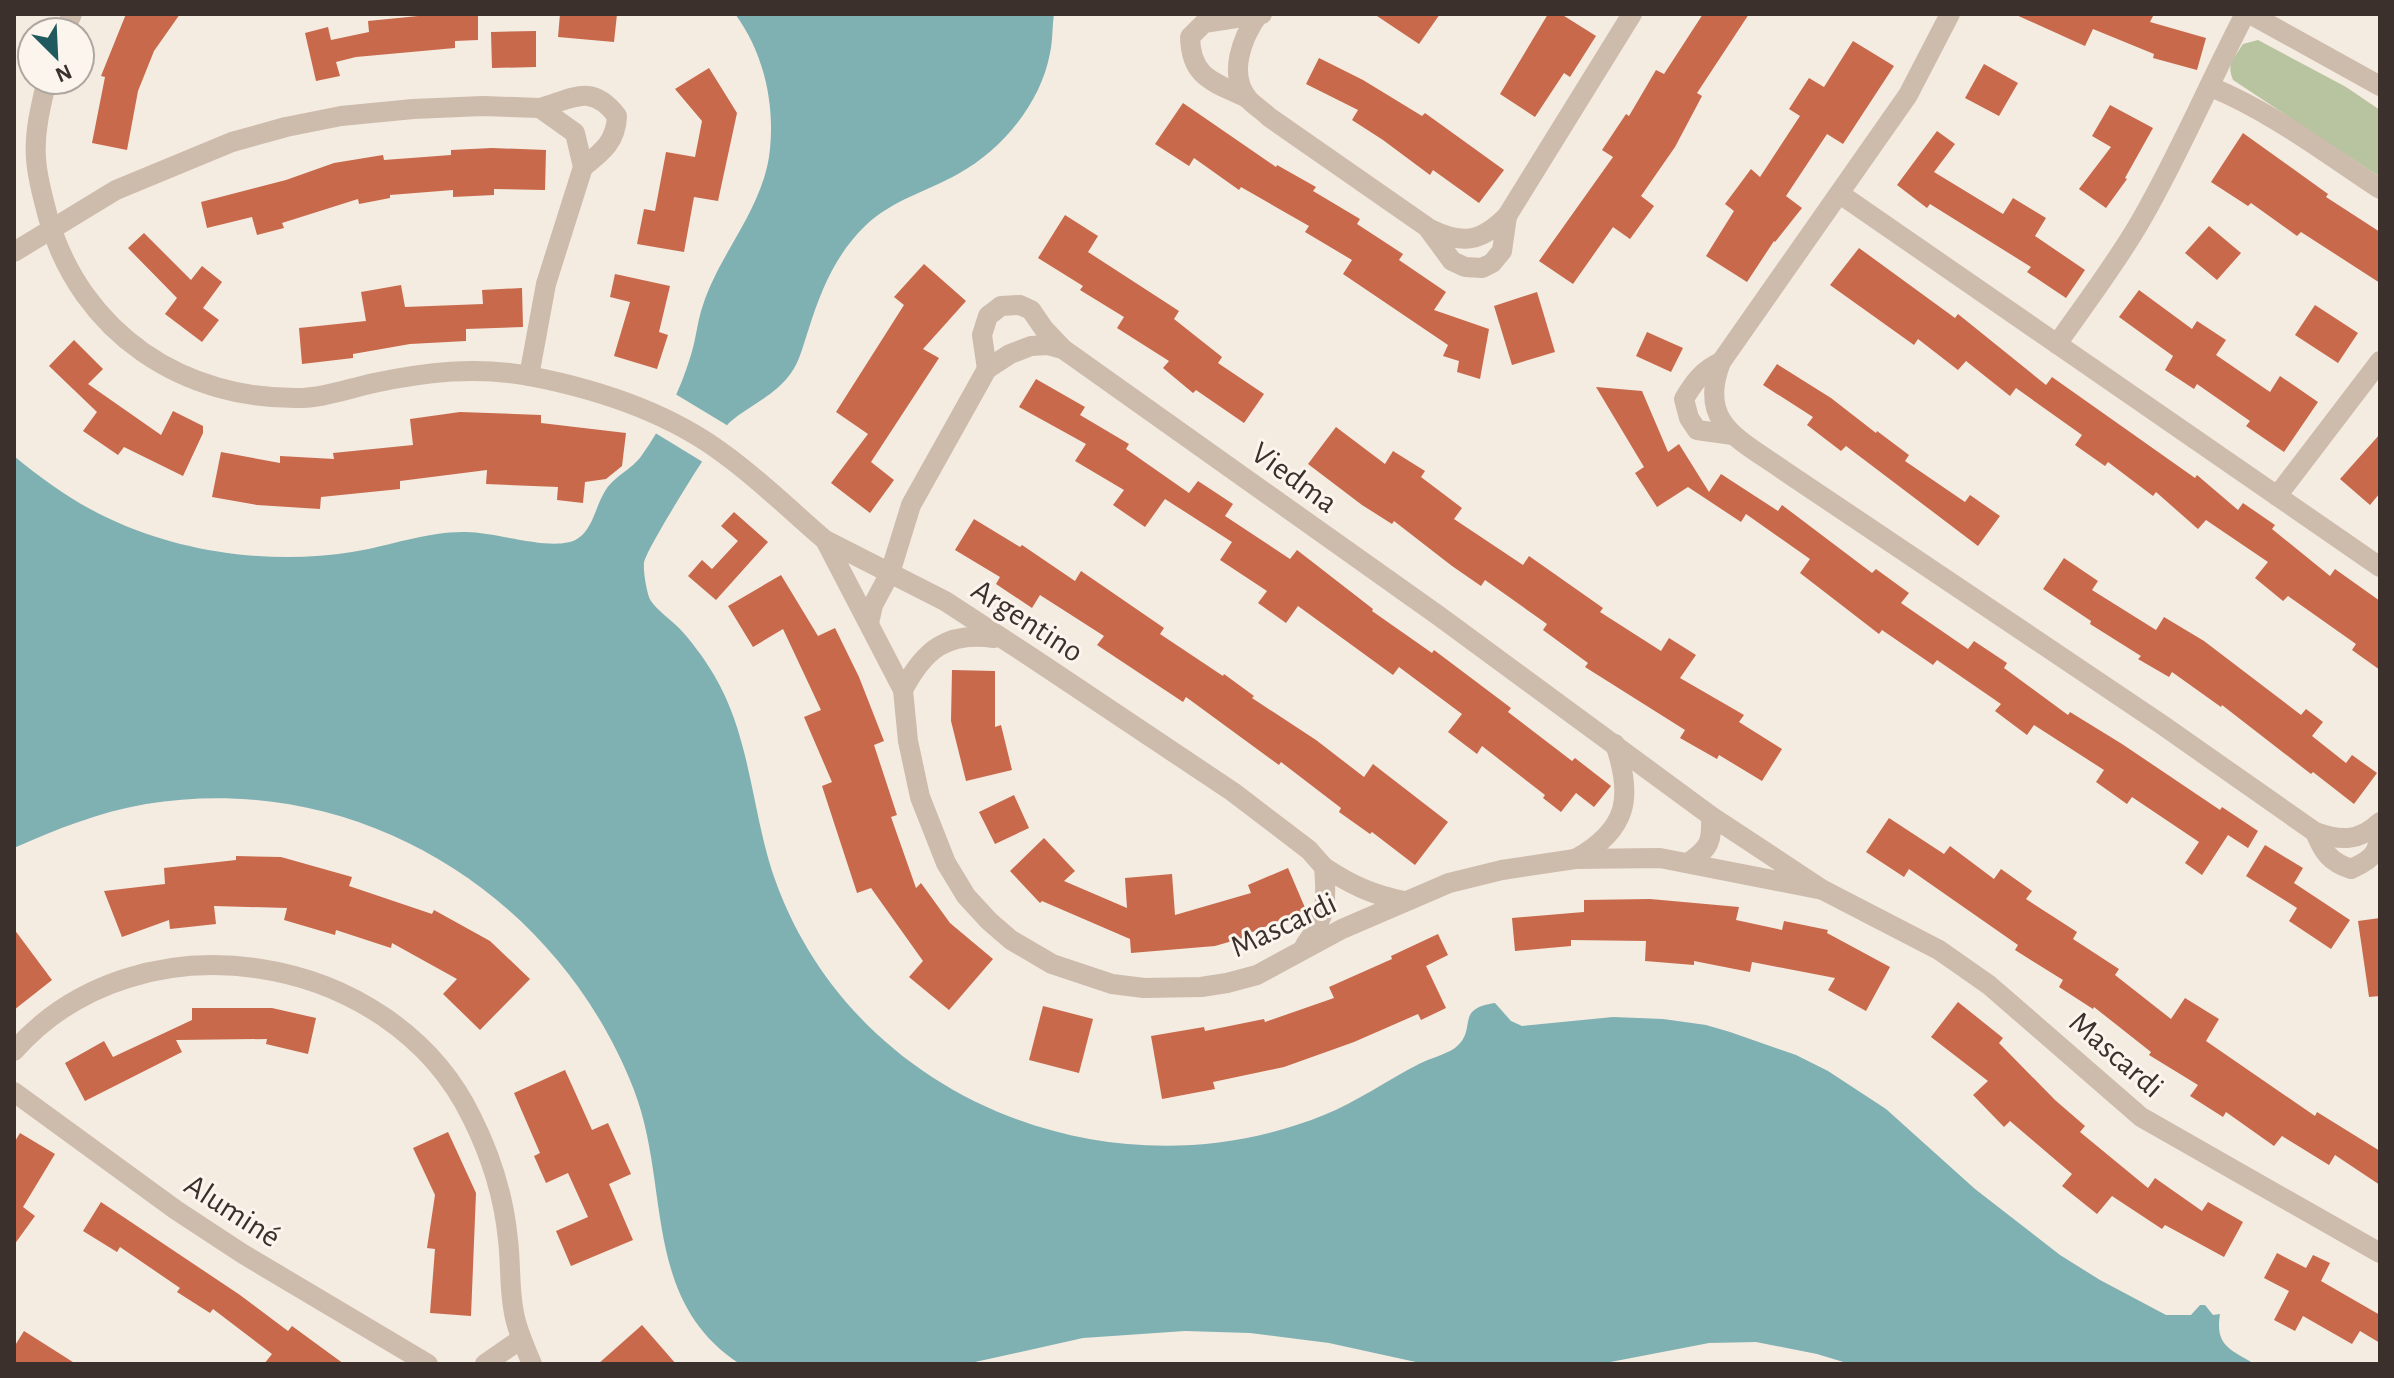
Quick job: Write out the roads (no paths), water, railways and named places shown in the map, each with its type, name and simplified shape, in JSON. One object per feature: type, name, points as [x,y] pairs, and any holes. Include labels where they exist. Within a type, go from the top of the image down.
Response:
[{"type":"street","points":[[1260,15],[1204,23],[1190,37],[1190,54],[1197,69],[1212,81],[1247,98],[1269,117],[1427,227],[1449,238],[1463,239],[1482,236],[1507,216],[1632,14]]},
{"type":"street","points":[[1950,14],[1908,95],[1721,362],[1713,382],[1713,403],[1719,417],[1733,435],[2161,724],[2315,832],[2335,839],[2355,838],[2379,823]]},
{"type":"street","points":[[2057,344],[2134,232],[2247,14],[2380,86]]},
{"type":"street","points":[[1247,98],[1238,77],[1239,56],[1245,33],[1260,15]]},
{"type":"street","points":[[2211,87],[2272,117],[2380,189]]},
{"type":"street","points":[[43,96],[36,156],[41,190],[52,228],[73,278],[100,314],[126,340],[159,364],[197,382],[236,392],[304,398],[460,369],[529,376],[654,412],[722,451],[825,540],[903,690]]},
{"type":"street","points":[[14,252],[116,190],[232,142],[341,116],[483,106],[540,108],[581,96],[597,96],[617,116],[613,139],[604,151],[583,167]]},
{"type":"street","points":[[529,376],[546,284],[583,167],[575,133],[540,108]]},
{"type":"street","points":[[1840,194],[2380,567]]},
{"type":"street","points":[[1427,227],[1452,261],[1465,267],[1482,268],[1492,263],[1502,251],[1507,216]]},
{"type":"street","name":"Viedma","points":[[987,369],[982,335],[988,316],[1001,306],[1020,305],[1031,310],[1063,349],[1668,784]]},
{"type":"street","points":[[869,623],[873,605],[890,573],[911,505],[987,369],[1010,354],[1031,346],[1048,345],[1063,349]]},
{"type":"street","points":[[2277,496],[2380,361]]},
{"type":"street","points":[[1721,362],[1707,368],[1684,399],[1689,418],[1697,430],[1733,435]]},
{"type":"street","name":"Argentino","points":[[825,540],[945,601],[1233,792],[1309,850],[1324,867],[1354,887],[1404,901]]},
{"type":"street","points":[[903,690],[915,667],[946,641],[970,634],[1002,639]]},
{"type":"street","name":"Mascardi","points":[[903,690],[914,769],[931,829],[946,863],[966,896],[1011,940],[1052,964],[1112,984],[1144,988],[1201,987],[1227,983],[1257,975],[1342,929],[1449,883],[1575,859],[1636,857]]},
{"type":"street","points":[[1615,744],[1623,768],[1626,800]]},
{"type":"street","points":[[1575,859],[1600,845],[1626,800],[1639,785],[1650,781],[1668,784],[1823,890]]},
{"type":"street","points":[[1688,863],[1704,852],[1712,838],[1711,816]]},
{"type":"street","points":[[2315,832],[2324,852],[2335,863],[2351,869],[2375,854],[2379,823]]},
{"type":"street","points":[[1614,825],[1615,839],[1621,848],[1636,857],[1688,863],[1823,890]]},
{"type":"street","points":[[1301,951],[1319,927],[1325,910],[1324,867]]},
{"type":"street","name":"Mascardi","points":[[1823,890],[1939,950],[1989,985],[2141,1117],[2380,1253]]},
{"type":"street","points":[[14,1051],[54,1013],[86,995],[116,982],[170,967],[237,966],[285,973],[357,1000],[392,1021],[449,1080],[471,1115],[486,1149],[502,1199],[513,1312],[532,1364]]},
{"type":"street","name":"Aluminé","points":[[14,1092],[243,1254],[428,1364]]},
{"type":"street","points":[[485,1364],[521,1339]]},
{"type":"water","points":[[735,14],[1054,14],[1045,72],[1029,107],[1004,138],[974,164],[886,209],[855,237],[824,286],[794,368],[778,388],[723,430],[668,516],[644,563],[651,601],[693,645],[726,698],[743,746],[772,871],[808,950],[860,1017],[923,1071],[995,1111],[1074,1136],[1157,1146],[1241,1139],[1324,1115],[1455,1048],[1462,1041],[1474,1010],[1495,1003],[1511,1021],[1522,1026],[1613,1017],[1706,1025],[1796,1055],[1828,1071],[1886,1109],[1975,1189],[2060,1255],[2100,1280],[2166,1315],[2191,1315],[2200,1305],[2205,1305],[2213,1315],[2220,1314],[2220,1333],[2226,1345],[2255,1364],[1850,1364],[1756,1342],[1709,1343],[1600,1364],[1425,1364],[1329,1343],[1250,1333],[1185,1331],[1083,1338],[966,1364],[740,1364],[709,1338],[687,1308],[673,1274],[645,1127],[634,1090],[600,1020],[555,958],[502,904],[441,860],[373,827],[301,806],[224,798],[129,807],[78,822],[14,848],[14,456],[84,506],[110,519],[167,540],[228,553],[322,556],[435,534],[464,532],[554,544],[577,539],[590,524],[608,487],[642,455],[670,408],[692,352],[710,286],[749,214],[764,177],[771,138],[766,82],[754,46]]}]
